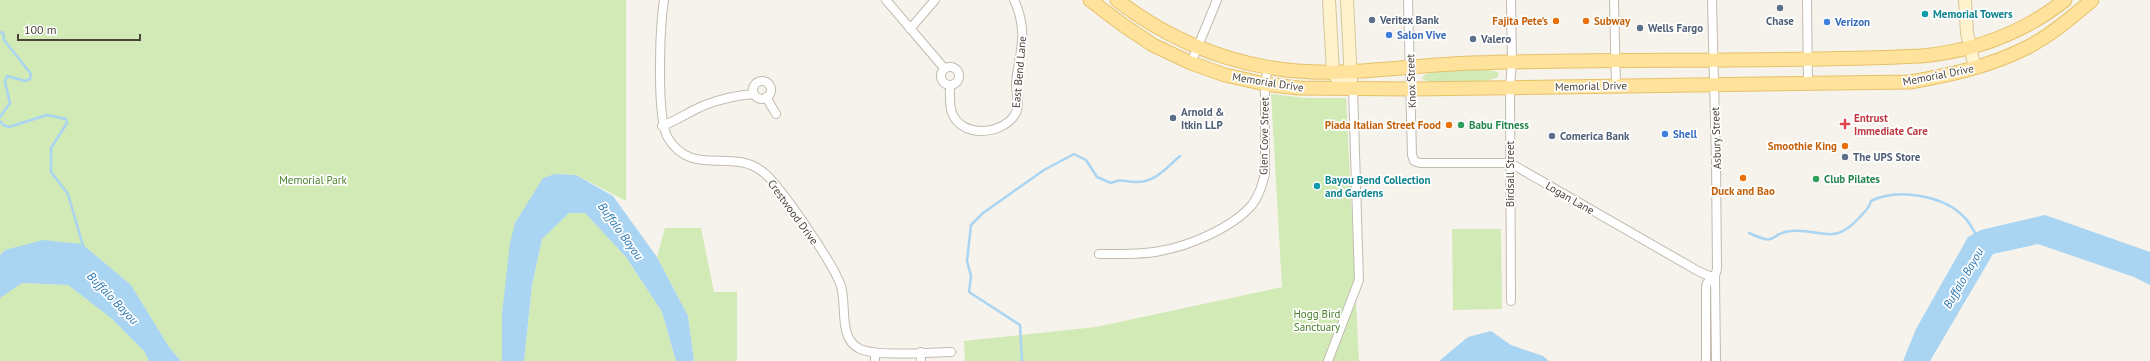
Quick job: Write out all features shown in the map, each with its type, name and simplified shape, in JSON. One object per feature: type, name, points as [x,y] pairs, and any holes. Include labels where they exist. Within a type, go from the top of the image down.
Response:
[{"type":"main road","name":"Memorial Drive","points":[[1090,0],[1153,45],[1191,63],[1225,75],[1265,84],[1298,88],[1353,89],[1910,82],[1975,68],[2029,47],[2066,22],[2092,0]]},
{"type":"main road","points":[[1103,0],[1122,15],[1138,16]]},
{"type":"main road","name":"Memorial Drive","points":[[1117,0],[1138,16],[1161,30],[1198,47],[1230,58],[1268,67],[1297,71],[1333,72],[1410,68],[1447,64],[1512,62],[1921,56],[1970,49],[2020,30],[2065,0]]},
{"type":"main road","points":[[1329,0],[1333,72],[1338,80],[1353,89]]},
{"type":"main road","points":[[1347,0],[1350,72],[1353,89]]},
{"type":"main road","points":[[1965,0],[1965,24],[1975,68]]},
{"type":"street","name":"Crestwood Drive","points":[[664,0],[661,19],[662,126],[667,137],[681,154],[692,159],[745,163],[762,172],[773,182],[814,241],[837,278],[843,299],[848,338],[860,349],[875,357],[921,352],[951,352]]},
{"type":"street","points":[[886,0],[944,68]]},
{"type":"street","points":[[910,29],[935,0]]},
{"type":"street","name":"East Bend Lane","points":[[950,85],[952,113],[965,127],[973,131],[997,129],[1007,124],[1015,115],[1018,104],[1016,85],[1018,66],[1022,50],[1022,31],[1021,17],[1014,0]]},
{"type":"street","points":[[1191,63],[1217,0]]},
{"type":"street","name":"Knox Street","points":[[1408,0],[1412,89],[1412,155],[1414,161]]},
{"type":"street","name":"Birdsall Street","points":[[1511,0],[1511,301]]},
{"type":"street","points":[[1614,0],[1616,86]]},
{"type":"street","name":"Asbury Street","points":[[1712,0],[1717,195],[1717,269],[1715,276],[1716,361]]},
{"type":"street","points":[[1807,0],[1808,84]]},
{"type":"street","name":"East Bend Lane","points":[[952,67],[959,73],[958,81],[950,85],[944,83],[941,79],[944,68],[952,67]]},
{"type":"street","name":"Glen Cove Street","points":[[1100,254],[1160,251],[1184,245],[1229,223],[1252,205],[1261,189],[1265,174],[1265,84],[1268,67]]},
{"type":"street","points":[[662,126],[678,120],[706,105],[738,95],[754,94],[758,98],[766,97],[771,90],[769,84],[764,81],[759,82],[754,86],[754,94]]},
{"type":"street","points":[[1328,361],[1359,280],[1353,89]]},
{"type":"street","points":[[766,97],[776,114]]},
{"type":"street","name":"Logan Lane","points":[[1414,161],[1420,163],[1510,163],[1698,271],[1709,276],[1715,276]]},
{"type":"street","points":[[1706,361],[1706,287],[1707,283],[1715,276]]},
{"type":"street","points":[[1706,340],[1716,340]]},
{"type":"street","points":[[921,352],[921,361]]},
{"type":"green space","name":"Memorial Park","points":[[0,0],[626,0],[626,201],[576,175],[555,174],[502,314],[502,361],[181,361],[169,347],[131,285],[82,244],[5,250],[0,255]]},
{"type":"green space","points":[[1480,68],[1498,72],[1498,77],[1471,83],[1438,83],[1422,79],[1423,76],[1433,71]]},
{"type":"green space","name":"Hogg Bird Sanctuary","points":[[1271,94],[1306,98],[1346,98],[1359,361],[965,361],[964,341],[1096,327],[1282,287]]},
{"type":"green space","points":[[569,213],[585,213],[626,257],[662,312],[676,361],[524,361],[532,285],[542,239]]},
{"type":"green space","points":[[665,228],[701,228],[714,292],[737,292],[737,361],[694,361],[688,316],[657,257]]},
{"type":"green space","points":[[1452,229],[1501,229],[1502,309],[1453,310]]},
{"type":"green space","points":[[22,283],[68,285],[111,318],[144,351],[149,361],[0,361],[0,298]]},
{"type":"water","name":"Buffalo Bayou","points":[[555,174],[576,175],[613,196],[657,257],[688,316],[694,361],[676,361],[662,312],[626,257],[585,213],[569,213],[542,239],[532,285],[524,361],[502,361],[502,314],[510,243],[515,223],[543,178]]},
{"type":"water","name":"Buffalo Bayou","points":[[2045,215],[2150,252],[2150,285],[2134,277],[2038,244],[1993,254],[1930,361],[1903,361],[1916,329],[1968,237],[1981,230]]},
{"type":"water","name":"Buffalo Bayou","points":[[43,240],[82,244],[131,285],[169,347],[181,361],[149,361],[144,351],[111,318],[68,285],[22,283],[0,298],[0,255],[5,250]]},
{"type":"water","points":[[1491,331],[1511,345],[1543,356],[1549,361],[1439,361],[1468,337]]},
{"type":"waterway","points":[[0,32],[3,33],[4,40],[31,74],[30,79],[25,81],[7,76],[5,82],[10,103],[0,117]]},
{"type":"waterway","points":[[0,121],[3,125],[9,127],[47,115],[66,119],[67,123],[51,148],[51,172],[68,194],[84,249]]},
{"type":"waterway","points":[[1022,361],[1020,325],[969,292],[971,276],[967,261],[971,225],[983,213],[1044,170],[1074,154],[1086,160],[1097,177],[1111,183],[1121,180],[1135,182],[1148,180],[1160,174],[1180,156]]},
{"type":"waterway","points":[[1749,233],[1766,239],[1770,239],[1784,232],[1791,231],[1834,234],[1850,227],[1866,210],[1871,201],[1882,197],[1907,195],[1933,199],[1956,210],[1967,220],[1977,236]]},
{"type":"place","name":"Chase","points":[[1780,8]]},
{"type":"place","name":"Memorial Towers","points":[[1925,14]]},
{"type":"place","name":"Veritex Bank","points":[[1372,20]]},
{"type":"place","name":"Fajita Pete’s","points":[[1556,21]]},
{"type":"place","name":"Subway","points":[[1586,21]]},
{"type":"place","name":"Verizon","points":[[1827,22]]},
{"type":"place","name":"Wells Fargo","points":[[1640,28]]},
{"type":"place","name":"Salon Vive","points":[[1389,35]]},
{"type":"place","name":"Valero","points":[[1473,39]]},
{"type":"place","name":"Arnold & Itkin LLP","points":[[1173,118]]},
{"type":"place","name":"Entrust Immediate Care","points":[[1845,124]]},
{"type":"place","name":"Piada Italian Street Food","points":[[1449,125]]},
{"type":"place","name":"Babu Fitness","points":[[1461,125]]},
{"type":"place","name":"Shell","points":[[1665,134]]},
{"type":"place","name":"Comerica Bank","points":[[1552,136]]},
{"type":"place","name":"Smoothie King","points":[[1845,146]]},
{"type":"place","name":"The UPS Store","points":[[1845,157]]},
{"type":"place","name":"Duck and Bao","points":[[1743,178]]},
{"type":"place","name":"Club Pilates","points":[[1816,179]]},
{"type":"place","name":"Bayou Bend Collection and Gardens","points":[[1317,186]]}]
